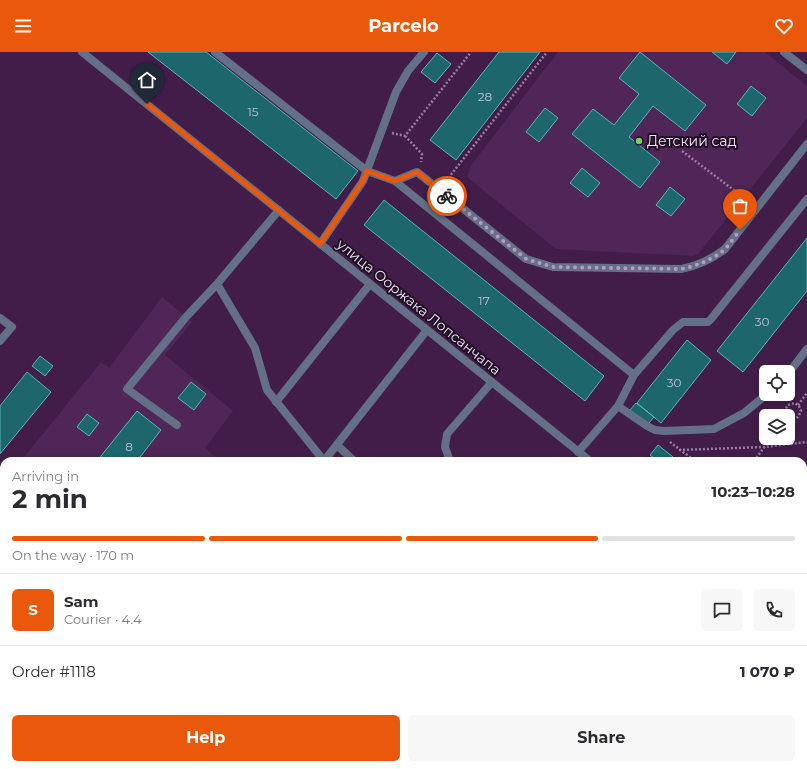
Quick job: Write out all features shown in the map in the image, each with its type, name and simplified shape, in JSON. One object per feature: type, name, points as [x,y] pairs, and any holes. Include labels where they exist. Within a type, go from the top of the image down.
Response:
[{"type":"street","name":"улица Ооржака Лопсанчапа","points":[[82,52],[585,457]]},
{"type":"street","points":[[215,52],[367,171],[395,181],[634,376]]},
{"type":"street","points":[[320,244],[363,181],[396,92],[408,71],[424,52]]},
{"type":"street","points":[[784,52],[807,70]]},
{"type":"street","points":[[395,181],[417,172],[526,259],[553,267],[681,269],[692,267],[713,258],[725,249],[807,144]]},
{"type":"street","points":[[578,452],[618,406],[634,376],[673,330],[683,322],[708,322],[807,199]]},
{"type":"street","points":[[177,425],[127,390],[186,317],[217,284],[279,210]]},
{"type":"street","points":[[217,284],[255,348],[267,390],[321,457]]},
{"type":"street","points":[[276,402],[370,284]]},
{"type":"street","points":[[0,318],[12,327],[0,342]]},
{"type":"street","points":[[327,457],[427,330]]},
{"type":"street","points":[[795,365],[807,349]]},
{"type":"street","points":[[449,457],[445,447],[447,434],[492,382]]},
{"type":"street","points":[[618,406],[647,426],[664,432],[714,429],[744,413],[759,401]]},
{"type":"street","points":[[337,445],[350,457]]},
{"type":"path","points":[[405,136],[471,52]]},
{"type":"path","points":[[439,190],[547,52]]},
{"type":"path","points":[[382,131],[405,136],[422,154],[421,164],[417,172]]},
{"type":"path","points":[[682,151],[743,197],[755,210]]},
{"type":"path","points":[[798,405],[807,393]]},
{"type":"path","points":[[786,409],[787,406],[792,403],[798,405],[801,410],[800,415],[795,418]]},
{"type":"path","points":[[689,457],[679,450],[764,447],[807,442]]},
{"type":"path","points":[[757,457],[764,447]]},
{"type":"shaded area","name":"Детский сад","points":[[558,52],[765,52],[807,86],[807,118],[698,254],[693,256],[556,249],[467,177],[472,164]]},
{"type":"shaded area","points":[[162,297],[192,322],[165,355],[233,411],[205,448],[215,457],[24,457],[101,362],[109,368]]},
{"type":"building","points":[[148,52],[206,52],[358,171],[336,199]]},
{"type":"building","points":[[499,52],[540,52],[456,160],[430,140]]},
{"type":"building","points":[[640,52],[706,105],[685,131],[653,106],[629,137],[660,162],[640,188],[572,134],[593,109],[614,125],[639,94],[619,78]]},
{"type":"building","points":[[712,52],[736,52],[727,64]]},
{"type":"building","points":[[437,53],[451,64],[435,83],[421,72]]},
{"type":"building","points":[[751,86],[766,98],[752,116],[737,104]]},
{"type":"building","points":[[545,108],[558,118],[539,142],[526,132]]},
{"type":"building","points":[[582,168],[600,183],[588,197],[570,183]]},
{"type":"building","points":[[670,187],[685,199],[671,216],[656,205]]},
{"type":"building","points":[[384,200],[604,376],[585,401],[364,225]]},
{"type":"building","points":[[807,238],[807,291],[743,372],[717,351]]},
{"type":"building","points":[[687,340],[711,360],[661,423],[637,403]]},
{"type":"building","points":[[40,356],[53,366],[45,376],[32,366]]},
{"type":"building","points":[[27,372],[51,392],[0,454],[0,406]]},
{"type":"building","points":[[191,382],[206,394],[194,410],[178,398]]},
{"type":"building","points":[[636,403],[654,417],[648,424],[630,410]]},
{"type":"building","points":[[137,411],[161,430],[140,457],[100,457]]},
{"type":"building","points":[[87,414],[99,423],[89,436],[77,427]]},
{"type":"building","points":[[658,445],[673,457],[652,457],[650,455]]},
{"type":"way so far","points":[[447,196],[526,259],[553,267],[681,269],[692,267],[713,258],[725,249],[740,230]]},
{"type":"place","name":"Детский сад","points":[[639,141]]},
{"type":"route","points":[[147,104],[320,244],[363,181],[367,171],[395,181],[417,172],[447,196]]}]
